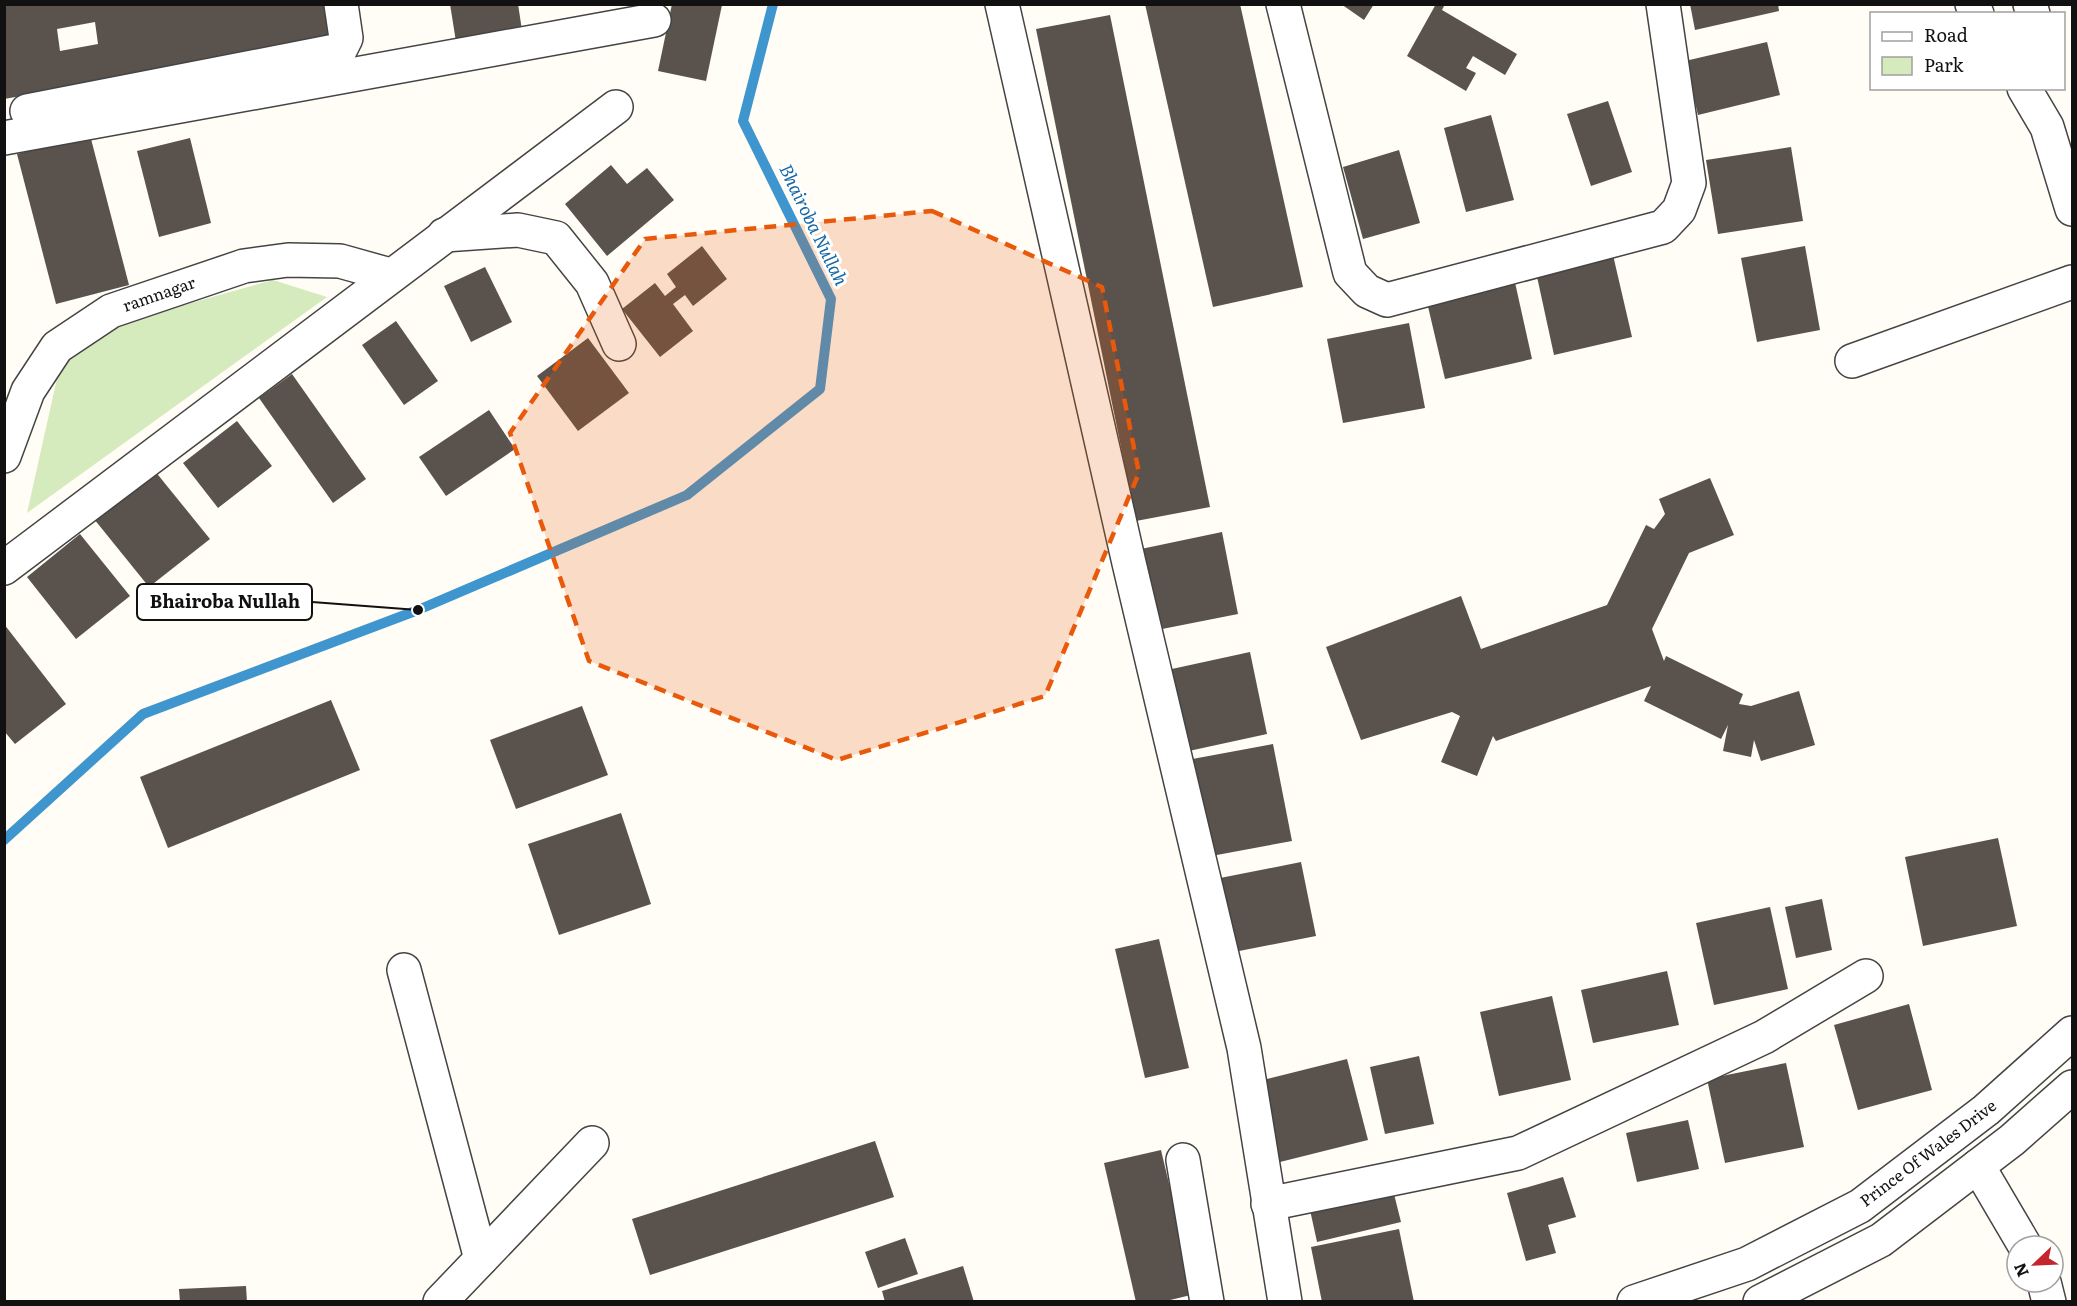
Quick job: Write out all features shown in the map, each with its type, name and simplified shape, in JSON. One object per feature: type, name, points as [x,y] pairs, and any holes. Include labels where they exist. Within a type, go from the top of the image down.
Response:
[{"type":"street","points":[[4,115],[340,50],[346,38],[341,4]]},
{"type":"street","points":[[1002,4],[1126,552],[1244,1047],[1285,1302]]},
{"type":"street","points":[[1282,4],[1350,273],[1366,291],[1387,300],[1663,227],[1679,210],[1689,183],[1663,4]]},
{"type":"street","points":[[4,138],[654,20]]},
{"type":"street","points":[[2025,90],[2047,127],[2073,209]]},
{"type":"street","points":[[2047,127],[2049,90]]},
{"type":"street","points":[[4,568],[616,107]]},
{"type":"street","points":[[444,235],[518,230],[556,238],[592,283],[619,344]]},
{"type":"street","name":"ramnagar","points":[[4,456],[28,391],[57,347],[111,311],[244,266],[288,260],[340,261],[390,275]]},
{"type":"street","points":[[1852,361],[2073,282]]},
{"type":"street","points":[[404,970],[481,1259]]},
{"type":"street","points":[[1268,1204],[1518,1153],[1764,1036],[1866,976]]},
{"type":"street","name":"Prince Of Wales Drive","points":[[1634,1302],[1747,1264],[1860,1206],[1986,1110],[2073,1033]]},
{"type":"street","points":[[1760,1302],[1881,1240],[1978,1166],[2073,1087]]},
{"type":"street","points":[[440,1302],[592,1143]]},
{"type":"street","points":[[1183,1160],[1207,1302]]},
{"type":"street","points":[[1978,1166],[2018,1234]]},
{"type":"highlighted area","points":[[932,211],[1102,287],[1139,473],[1045,696],[837,760],[589,661],[510,433],[645,239]]},
{"type":"green space","points":[[273,280],[327,297],[27,513],[66,338]]},
{"type":"building","points":[[4,4],[327,4],[333,42],[4,99]],"holes":[[[95,22],[98,44],[60,51],[57,29]]]},
{"type":"building","points":[[450,4],[518,4],[523,37],[457,48]]},
{"type":"building","points":[[672,4],[722,5],[706,81],[658,71]]},
{"type":"building","points":[[1145,4],[1240,4],[1303,287],[1213,307]]},
{"type":"building","points":[[1341,4],[1374,4],[1364,20]]},
{"type":"building","points":[[1436,4],[1445,4],[1442,10],[1517,54],[1505,75],[1473,56],[1466,68],[1476,73],[1466,91],[1407,56]]},
{"type":"building","points":[[1690,4],[1778,4],[1779,11],[1695,30]]},
{"type":"building","points":[[1110,15],[1210,507],[1136,521],[1036,29]]},
{"type":"building","points":[[1767,42],[1780,95],[1698,115],[1685,61]]},
{"type":"building","points":[[1608,101],[1632,172],[1591,186],[1567,114]]},
{"type":"building","points":[[1491,115],[1514,200],[1466,212],[1444,128]]},
{"type":"building","points":[[90,135],[129,285],[56,304],[17,154]]},
{"type":"building","points":[[190,138],[211,223],[159,237],[137,151]]},
{"type":"building","points":[[1791,147],[1803,221],[1718,234],[1706,160]]},
{"type":"building","points":[[1399,150],[1420,223],[1363,239],[1343,167]]},
{"type":"building","points":[[611,165],[627,184],[647,168],[674,200],[607,256],[565,204]]},
{"type":"building","points":[[702,246],[727,279],[693,306],[685,295],[673,304],[693,331],[660,357],[622,309],[655,283],[665,296],[676,287],[667,274]]},
{"type":"building","points":[[1805,246],[1820,330],[1757,342],[1741,258]]},
{"type":"building","points":[[1613,255],[1632,337],[1554,355],[1536,272]]},
{"type":"building","points":[[485,267],[512,322],[471,342],[444,286]]},
{"type":"building","points":[[1514,278],[1532,359],[1445,379],[1426,298]]},
{"type":"building","points":[[396,321],[438,381],[404,405],[362,345]]},
{"type":"building","points":[[1409,323],[1425,408],[1343,423],[1327,339]]},
{"type":"building","points":[[588,338],[629,393],[578,431],[537,376]]},
{"type":"building","points":[[292,374],[366,479],[333,503],[259,398]]},
{"type":"building","points":[[489,410],[515,449],[446,496],[419,457]]},
{"type":"building","points":[[237,421],[272,466],[218,508],[183,463]]},
{"type":"building","points":[[150,465],[210,539],[149,587],[90,514]]},
{"type":"building","points":[[1710,478],[1734,535],[1689,553],[1652,629],[1664,661],[1666,656],[1743,694],[1739,704],[1751,706],[1799,691],[1815,745],[1761,761],[1754,740],[1751,757],[1723,751],[1728,725],[1721,739],[1644,701],[1651,686],[1496,741],[1493,736],[1477,776],[1441,762],[1460,716],[1452,712],[1361,740],[1326,647],[1461,596],[1481,649],[1607,605],[1646,525],[1654,529],[1665,514],[1659,499]]},
{"type":"building","points":[[1222,532],[1238,614],[1157,630],[1141,549]]},
{"type":"building","points":[[80,534],[130,596],[76,639],[27,577]]},
{"type":"building","points":[[4,624],[66,704],[15,744],[4,731]]},
{"type":"building","points":[[1250,652],[1267,734],[1175,754],[1158,672]]},
{"type":"building","points":[[331,700],[360,770],[168,848],[140,777]]},
{"type":"building","points":[[582,706],[608,775],[516,809],[490,740]]},
{"type":"building","points":[[1273,744],[1292,841],[1206,857],[1187,760]]},
{"type":"building","points":[[621,813],[651,904],[559,935],[528,844]]},
{"type":"building","points":[[1998,838],[2017,926],[1923,946],[1905,857]]},
{"type":"building","points":[[1301,862],[1316,936],[1224,954],[1210,880]]},
{"type":"building","points":[[1822,899],[1832,950],[1796,958],[1785,907]]},
{"type":"building","points":[[1770,907],[1788,989],[1714,1005],[1696,923]]},
{"type":"building","points":[[1159,939],[1189,1068],[1145,1078],[1115,949]]},
{"type":"building","points":[[1667,971],[1679,1025],[1593,1043],[1581,990]]},
{"type":"building","points":[[1552,996],[1571,1080],[1499,1096],[1480,1012]]},
{"type":"building","points":[[1909,1004],[1932,1090],[1858,1110],[1834,1025]]},
{"type":"building","points":[[1419,1056],[1434,1124],[1385,1134],[1370,1067]]},
{"type":"building","points":[[1347,1059],[1368,1140],[1276,1163],[1255,1082]]},
{"type":"building","points":[[1786,1063],[1804,1147],[1725,1163],[1707,1079]]},
{"type":"building","points":[[1688,1120],[1699,1169],[1637,1182],[1626,1133]]},
{"type":"building","points":[[875,1141],[894,1197],[650,1275],[632,1219]]},
{"type":"building","points":[[1161,1150],[1195,1294],[1162,1302],[1136,1302],[1104,1163]]},
{"type":"building","points":[[1563,1177],[1576,1217],[1548,1225],[1556,1253],[1526,1261],[1507,1193]]},
{"type":"building","points":[[1393,1190],[1401,1222],[1317,1242],[1310,1210]]},
{"type":"building","points":[[1399,1229],[1414,1302],[1322,1302],[1311,1247]]},
{"type":"building","points":[[905,1238],[918,1274],[878,1288],[865,1252]]},
{"type":"building","points":[[963,1266],[974,1302],[885,1302],[882,1291]]},
{"type":"building","points":[[246,1286],[247,1302],[180,1302],[179,1289]]},
{"type":"waterway","name":"Bhairoba Nullah","points":[[4,840],[143,714],[418,610],[687,495],[820,389],[831,299],[743,121],[773,4]]},
{"type":"place","name":"Bhairoba Nullah","points":[[418,610]]}]
